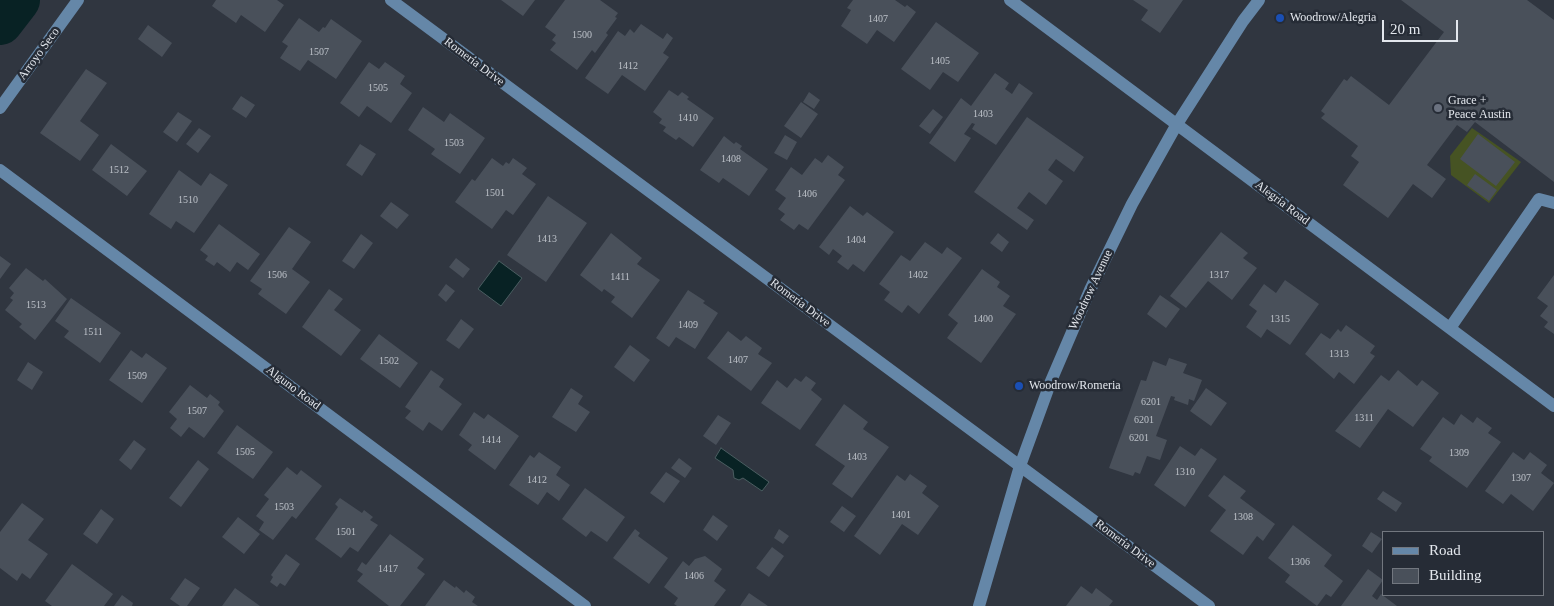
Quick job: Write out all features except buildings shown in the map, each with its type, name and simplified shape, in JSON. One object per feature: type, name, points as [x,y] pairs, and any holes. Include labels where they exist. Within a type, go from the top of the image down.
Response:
[{"type":"street","name":"Arroyo Seco","points":[[0,108],[78,0]]},
{"type":"street","name":"Romeria Drive","points":[[391,0],[1209,606]]},
{"type":"street","name":"Alegria Road","points":[[1010,0],[1554,406]]},
{"type":"street","name":"Woodrow Avenue","points":[[978,606],[1020,466],[1051,382],[1090,290],[1132,204],[1177,124],[1243,21],[1259,0]]},
{"type":"street","name":"Alguno Road","points":[[0,170],[585,606]]},
{"type":"street","points":[[1450,328],[1539,199],[1554,203]]},
{"type":"green space","points":[[1472,128],[1521,162],[1489,203],[1451,175],[1450,156]]},
{"type":"shaded area","points":[[499,261],[522,278],[501,306],[478,289]]},
{"type":"shaded area","points":[[721,448],[769,482],[762,491],[743,478],[739,480],[734,478],[733,470],[715,458]]},
{"type":"waterway","points":[[0,22],[17,0]]},
{"type":"place","name":"Woodrow/Alegria","points":[[1280,18]]},
{"type":"place","name":"Grace + Peace Austin","points":[[1438,108]]},
{"type":"place","name":"Woodrow/Romeria","points":[[1019,386]]}]
